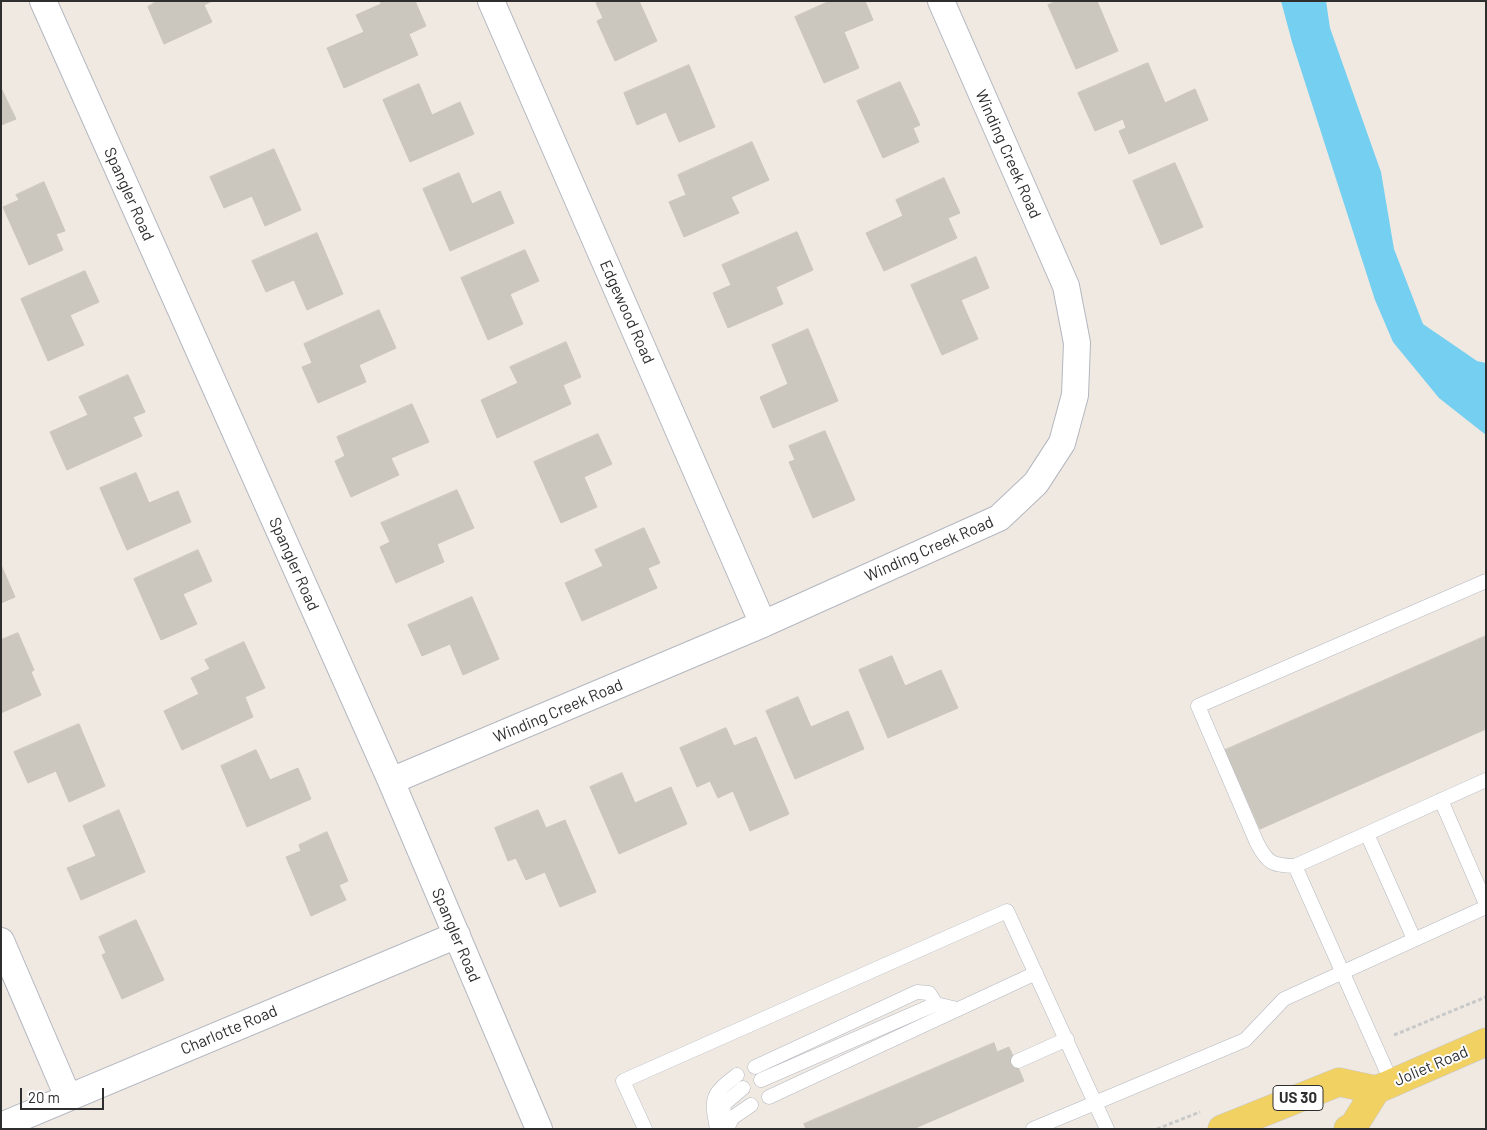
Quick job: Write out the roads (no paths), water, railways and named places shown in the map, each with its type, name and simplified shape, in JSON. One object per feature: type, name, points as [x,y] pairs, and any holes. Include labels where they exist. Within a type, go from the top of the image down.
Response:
[{"type":"main road","name":"Joliet Road","points":[[1222,1129],[1339,1082],[1384,1086],[1486,1042]]},
{"type":"main road","name":"Joliet Road","points":[[1348,1129],[1353,1126],[1384,1086]]},
{"type":"street","name":"Spangler Road","points":[[43,1],[391,782],[540,1129]]},
{"type":"street","name":"Edgewood Road","points":[[491,1],[764,624]]},
{"type":"street","name":"Winding Creek Road","points":[[391,782],[764,624],[999,518],[1036,483],[1062,443],[1075,395],[1077,343],[1066,286],[941,1]]},
{"type":"street","name":"Charlotte Road","points":[[1,1126],[456,935]]},
{"type":"street","points":[[1,941],[68,1098]]},
{"type":"lane","points":[[1486,581],[1198,706],[1265,859],[1278,865],[1295,866],[1486,780]]},
{"type":"lane","points":[[1033,1129],[1245,1040],[1284,998],[1486,905],[1441,800]]},
{"type":"lane","points":[[1367,834],[1414,939]]},
{"type":"lane","points":[[1295,866],[1342,970],[1384,1086]]},
{"type":"lane","points":[[645,1129],[623,1081],[1007,911],[1107,1129]]},
{"type":"lane","points":[[769,1097],[1036,974]]},
{"type":"lane","points":[[755,1067],[917,992],[928,994],[936,1004],[957,1010]]},
{"type":"lane","points":[[761,1080],[936,1004]]},
{"type":"lane","points":[[1018,1061],[1067,1039]]},
{"type":"lane","points":[[717,1129],[712,1104],[718,1090],[737,1075]]},
{"type":"lane","points":[[722,1129],[724,1104],[743,1088]]},
{"type":"lane","points":[[727,1129],[732,1118],[751,1105]]},
{"type":"water","points":[[1281,1],[1326,1],[1330,28],[1381,172],[1394,249],[1423,324],[1477,361],[1486,363],[1486,435],[1439,398],[1393,342],[1375,300],[1292,42]]}]
